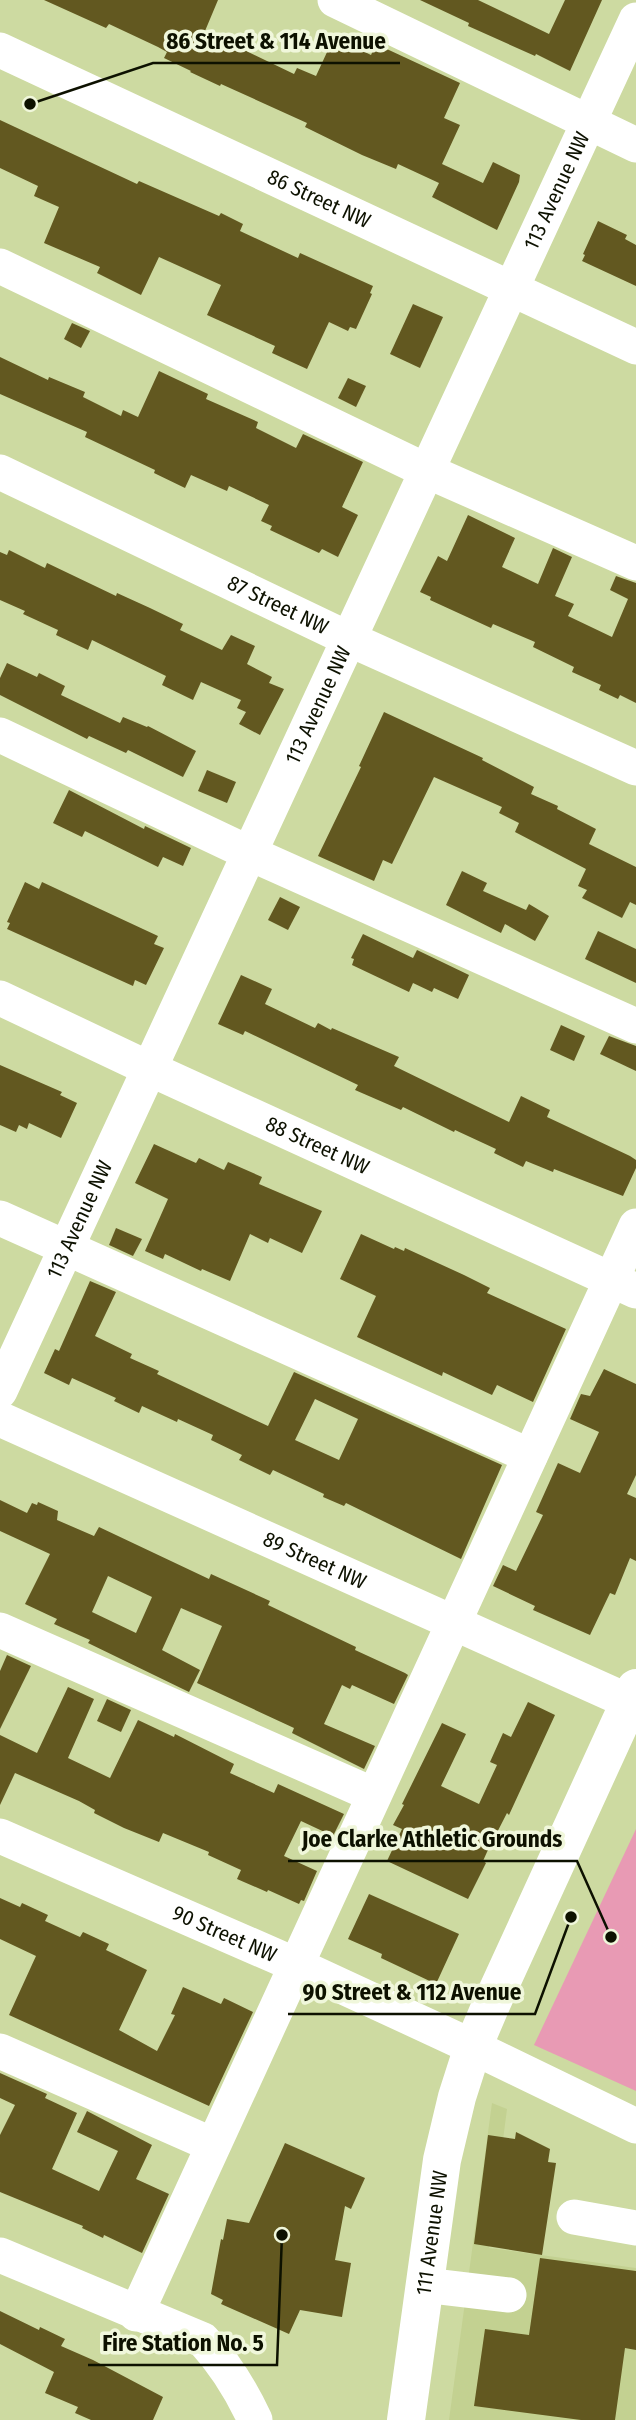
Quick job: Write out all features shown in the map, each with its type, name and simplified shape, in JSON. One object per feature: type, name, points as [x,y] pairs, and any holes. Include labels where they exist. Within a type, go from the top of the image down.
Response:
[{"type":"main road","name":"111 Avenue NW","points":[[406,2420],[442,2160],[457,2097],[473,2047],[633,1695]]},
{"type":"street","points":[[335,0],[636,145]]},
{"type":"street","name":"113 Avenue NW","points":[[0,1391],[636,20]]},
{"type":"street","name":"86 Street NW","points":[[0,50],[636,347]]},
{"type":"street","points":[[0,266],[427,471],[636,563]]},
{"type":"street","name":"87 Street NW","points":[[0,472],[349,639],[636,768]]},
{"type":"street","points":[[0,735],[249,853],[636,1026]]},
{"type":"street","name":"88 Street NW","points":[[0,998],[624,1285]]},
{"type":"street","points":[[0,1218],[66,1250],[530,1456]]},
{"type":"street","points":[[136,2314],[530,1456],[624,1285],[636,1226]]},
{"type":"street","name":"89 Street NW","points":[[0,1419],[454,1621],[633,1695]]},
{"type":"street","points":[[0,1630],[374,1795]]},
{"type":"street","name":"90 Street NW","points":[[0,1836],[296,1965],[636,2126]]},
{"type":"street","points":[[0,2051],[213,2145]]},
{"type":"street","points":[[573,2217],[636,2228]]},
{"type":"street","points":[[0,2255],[203,2340],[222,2360],[255,2420]]},
{"type":"street","points":[[424,2285],[509,2295]]},
{"type":"shaded area","points":[[636,1829],[636,2091],[534,2045]]},
{"type":"shaded area","points":[[492,2103],[507,2109],[489,2248],[636,2268],[636,2420],[449,2420]]},
{"type":"building","points":[[44,0],[218,0],[205,31],[294,74],[297,68],[316,76],[334,37],[371,55],[376,44],[460,83],[444,118],[460,125],[442,164],[483,183],[493,162],[520,175],[519,182],[497,230],[432,197],[439,183],[398,164],[396,169],[362,155],[305,127],[307,123],[190,72],[164,58],[167,52],[158,47],[109,24],[106,28]]},
{"type":"building","points":[[420,0],[478,0],[549,34],[565,0],[602,0],[570,71],[468,26],[469,23]]},
{"type":"building","points":[[0,120],[137,184],[139,181],[219,216],[221,213],[243,224],[240,231],[298,258],[300,253],[373,286],[356,329],[350,327],[348,331],[329,322],[307,369],[272,353],[275,346],[207,315],[221,285],[159,257],[141,295],[97,273],[100,267],[44,243],[59,207],[34,196],[38,186],[0,168]]},
{"type":"building","points":[[598,221],[627,235],[625,239],[636,245],[636,286],[582,261]]},
{"type":"building","points":[[413,304],[443,317],[420,368],[390,354]]},
{"type":"building","points":[[72,323],[90,331],[81,348],[64,339]]},
{"type":"building","points":[[0,357],[48,380],[49,377],[85,392],[83,397],[121,416],[123,410],[138,417],[159,371],[208,394],[206,399],[258,422],[256,428],[296,448],[303,434],[363,462],[342,507],[358,515],[338,557],[322,549],[319,553],[270,530],[272,526],[261,521],[269,505],[229,486],[227,491],[191,475],[185,488],[154,473],[155,470],[85,437],[87,432],[0,394]]},
{"type":"building","points":[[348,378],[366,386],[356,407],[338,398]]},
{"type":"building","points":[[468,515],[515,538],[502,567],[538,584],[553,548],[572,557],[555,596],[574,604],[568,616],[612,637],[628,599],[610,590],[616,576],[636,583],[636,703],[620,695],[618,699],[599,690],[601,685],[572,672],[574,667],[533,647],[535,642],[493,624],[491,628],[430,600],[431,597],[420,592],[438,556],[447,561]]},
{"type":"building","points":[[9,550],[45,568],[47,563],[116,596],[117,593],[150,608],[183,624],[180,630],[222,650],[231,635],[255,646],[247,664],[272,677],[269,683],[284,689],[260,735],[239,724],[246,712],[237,708],[241,700],[201,682],[193,700],[162,685],[166,676],[92,640],[88,650],[56,635],[58,630],[23,614],[25,611],[0,600],[0,552],[7,555]]},
{"type":"building","points":[[7,663],[37,677],[39,673],[65,686],[61,695],[120,723],[123,717],[148,726],[196,751],[183,777],[128,750],[126,753],[89,736],[87,739],[0,695],[0,678]]},
{"type":"building","points":[[384,712],[483,758],[482,760],[534,787],[531,794],[558,806],[557,809],[596,829],[589,844],[636,867],[636,905],[630,902],[622,918],[582,898],[587,890],[578,886],[586,869],[515,832],[519,823],[499,813],[502,807],[434,777],[392,864],[383,860],[374,881],[318,856]]},
{"type":"building","points":[[207,770],[236,782],[227,803],[198,791]]},
{"type":"building","points":[[69,790],[144,829],[145,826],[191,848],[183,866],[163,857],[158,867],[85,831],[82,837],[53,823]]},
{"type":"building","points":[[462,871],[487,883],[483,891],[526,910],[529,904],[549,916],[535,941],[505,924],[501,933],[446,905]]},
{"type":"building","points":[[25,882],[39,889],[42,882],[158,936],[154,944],[164,948],[146,985],[135,980],[133,986],[7,929],[10,923],[7,922]]},
{"type":"building","points":[[280,897],[300,907],[288,930],[268,920]]},
{"type":"building","points":[[598,931],[636,949],[636,983],[585,959]]},
{"type":"building","points":[[363,934],[413,958],[417,950],[469,975],[458,999],[434,988],[432,992],[413,983],[409,992],[352,965],[354,959],[351,958]]},
{"type":"building","points":[[241,975],[272,989],[265,1004],[315,1028],[318,1023],[399,1057],[394,1066],[509,1122],[521,1096],[550,1110],[547,1117],[630,1156],[636,1160],[636,1168],[623,1196],[554,1169],[553,1172],[526,1161],[523,1167],[494,1153],[496,1149],[455,1130],[454,1132],[403,1107],[401,1110],[355,1090],[358,1085],[245,1031],[243,1035],[218,1024]]},
{"type":"building","points":[[561,1025],[585,1036],[574,1061],[550,1050]]},
{"type":"building","points":[[609,1036],[636,1046],[636,1071],[600,1054]]},
{"type":"building","points":[[0,1065],[62,1092],[60,1095],[77,1103],[61,1138],[29,1123],[27,1129],[19,1125],[16,1132],[0,1125]]},
{"type":"building","points":[[154,1144],[196,1163],[199,1158],[224,1170],[228,1162],[262,1177],[259,1184],[322,1211],[302,1253],[270,1238],[268,1243],[250,1234],[230,1281],[165,1254],[163,1259],[145,1251],[168,1199],[135,1183]]},
{"type":"building","points":[[116,1228],[142,1239],[133,1256],[109,1245]]},
{"type":"building","points":[[361,1234],[394,1249],[395,1247],[404,1251],[405,1248],[464,1275],[490,1288],[487,1293],[566,1329],[533,1402],[497,1385],[492,1395],[443,1372],[442,1376],[357,1337],[376,1296],[340,1279]]},
{"type":"building","points":[[90,1281],[116,1292],[95,1336],[132,1354],[130,1358],[159,1371],[157,1374],[268,1426],[294,1372],[502,1465],[461,1559],[346,1503],[344,1506],[323,1497],[324,1494],[273,1470],[270,1475],[239,1460],[242,1455],[211,1440],[213,1435],[178,1419],[177,1422],[142,1406],[139,1413],[114,1401],[116,1398],[72,1378],[69,1385],[44,1373],[55,1349],[59,1351]],"holes":[[[315,1399],[358,1419],[339,1460],[295,1440]]]},
{"type":"building","points":[[604,1369],[636,1384],[636,1475],[627,1494],[636,1498],[636,1561],[630,1558],[615,1595],[610,1593],[590,1635],[533,1610],[535,1606],[493,1586],[503,1565],[516,1571],[543,1515],[536,1512],[558,1463],[580,1473],[599,1432],[570,1419],[581,1394],[590,1396]]},
{"type":"building","points":[[0,1500],[27,1513],[32,1503],[37,1505],[38,1502],[58,1511],[57,1520],[94,1536],[99,1527],[209,1579],[211,1574],[270,1601],[268,1605],[405,1673],[408,1675],[394,1704],[352,1685],[350,1689],[342,1685],[324,1724],[375,1746],[364,1769],[292,1733],[294,1728],[197,1683],[222,1626],[181,1608],[162,1650],[200,1670],[189,1692],[54,1624],[57,1619],[25,1604],[50,1554],[0,1531]],"holes":[[[108,1576],[152,1597],[136,1633],[92,1612]]]},
{"type":"building","points":[[7,1655],[31,1666],[0,1729],[0,1671]]},
{"type":"building","points":[[68,1687],[94,1699],[68,1758],[110,1778],[138,1720],[174,1737],[175,1734],[234,1764],[230,1773],[274,1793],[278,1784],[344,1814],[333,1836],[301,1821],[284,1856],[317,1871],[304,1901],[301,1900],[299,1904],[237,1879],[241,1870],[208,1855],[209,1852],[163,1833],[159,1842],[124,1828],[94,1813],[95,1810],[79,1801],[15,1773],[0,1805],[0,1735],[37,1753]]},
{"type":"building","points":[[107,1699],[131,1710],[121,1732],[97,1721]]},
{"type":"building","points":[[528,1702],[555,1715],[509,1815],[507,1813],[487,1852],[483,1861],[486,1863],[468,1899],[387,1861],[402,1829],[393,1825],[442,1723],[466,1734],[441,1786],[479,1804],[497,1765],[490,1762],[503,1733],[511,1737]]},
{"type":"building","points":[[369,1894],[459,1934],[436,1984],[381,1958],[382,1954],[348,1939]]},
{"type":"building","points":[[0,1898],[20,1907],[22,1903],[48,1915],[45,1921],[80,1937],[83,1932],[109,1944],[106,1950],[147,1970],[119,2030],[157,2051],[175,2015],[171,2014],[183,1987],[221,2004],[224,1998],[253,2012],[209,2106],[9,2015],[36,1956],[0,1939]]},
{"type":"building","points":[[0,2073],[47,2094],[45,2098],[77,2113],[52,2169],[99,2191],[118,2151],[77,2132],[87,2111],[152,2145],[136,2179],[169,2194],[142,2253],[0,2192],[0,2135],[15,2105],[0,2098]]},
{"type":"building","points":[[516,2132],[550,2149],[548,2162],[556,2163],[542,2255],[474,2244],[488,2135],[515,2139]]},
{"type":"building","points":[[285,2143],[365,2178],[351,2209],[345,2206],[335,2260],[351,2263],[342,2317],[300,2310],[289,2334],[221,2304],[223,2300],[211,2294],[227,2219],[249,2223]]},
{"type":"building","points":[[540,2258],[636,2271],[636,2350],[625,2348],[615,2420],[581,2420],[474,2406],[485,2329],[529,2335]]},
{"type":"building","points":[[0,2311],[65,2339],[61,2346],[163,2397],[153,2420],[91,2420],[75,2413],[78,2407],[45,2393],[54,2372],[0,2344]]},
{"type":"place","name":"86 Street & 114 Avenue","points":[[30,104]]},
{"type":"place","name":"90 Street & 112 Avenue","points":[[571,1917]]},
{"type":"place","name":"Joe Clarke Athletic Grounds","points":[[611,1937]]},
{"type":"place","name":"Fire Station No. 5","points":[[282,2235]]}]
